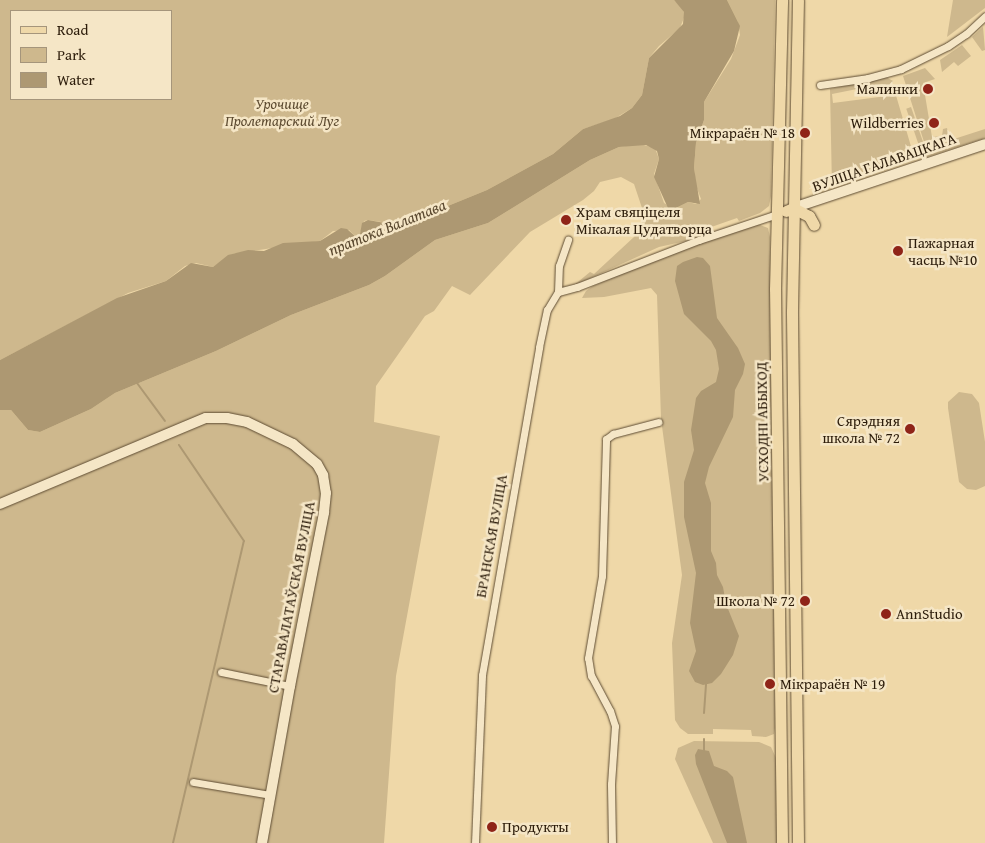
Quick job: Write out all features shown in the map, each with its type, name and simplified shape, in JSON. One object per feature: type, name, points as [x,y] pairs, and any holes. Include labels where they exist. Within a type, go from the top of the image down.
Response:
[{"type":"main road","name":"УСХОДНІ АБЫХОД","points":[[782,0],[776,298],[782,843]]},
{"type":"main road","name":"УСХОДНІ АБЫХОД","points":[[798,0],[792,311],[798,843]]},
{"type":"main road","points":[[777,214],[793,208],[809,216],[814,225]]},
{"type":"street","points":[[820,85],[868,78],[901,69],[948,46],[966,34],[985,16]]},
{"type":"street","name":"ВУЛІЦА ГАЛАВАЦКАГА","points":[[793,208],[985,144]]},
{"type":"street","points":[[558,292],[577,287],[699,240],[777,214]]},
{"type":"street","name":"БРАНСКАЯ ВУЛІЦА","points":[[475,843],[482,675],[542,332],[547,310],[558,292],[559,266],[568,240]]},
{"type":"street","name":"СТАРАВАЛАТАЎСКАЯ ВУЛІЦА","points":[[0,504],[206,418],[228,418],[247,422],[293,444],[317,464],[323,475],[326,493],[324,512],[262,843]]},
{"type":"street","points":[[612,843],[611,784],[615,726],[610,711],[590,676],[588,658],[602,576],[606,439],[613,434],[658,422]]},
{"type":"street","points":[[221,672],[290,686]]},
{"type":"street","points":[[193,782],[271,795]]},
{"type":"green space","name":"Урочище Пролетарский Луг","points":[[0,0],[674,0],[683,9],[685,15],[680,28],[659,46],[649,58],[642,95],[632,108],[614,119],[583,129],[553,154],[487,190],[401,225],[364,221],[360,234],[356,237],[349,230],[333,231],[320,241],[232,254],[213,267],[196,263],[185,266],[166,281],[128,293],[0,360]]},
{"type":"green space","points":[[727,0],[775,0],[771,196],[769,206],[760,213],[739,221],[737,218],[697,232],[699,238],[659,247],[573,286],[590,272],[594,274],[634,237],[642,224],[643,211],[634,184],[621,177],[600,182],[594,191],[583,200],[530,232],[470,295],[452,286],[434,311],[425,316],[376,386],[374,422],[440,436],[396,676],[384,843],[0,843],[0,410],[11,410],[28,430],[40,432],[91,409],[115,393],[216,351],[291,315],[369,285],[385,276],[435,240],[488,223],[590,160],[619,147],[640,144],[655,148],[659,159],[654,174],[664,203],[674,209],[688,202],[696,204],[701,199],[696,186],[694,168],[696,143],[704,120],[704,102],[731,59],[740,35],[738,22]]},
{"type":"green space","points":[[953,0],[985,0],[985,8],[947,37]]},
{"type":"green space","points":[[983,27],[985,50],[982,51],[972,37]]},
{"type":"green space","points":[[962,45],[971,56],[958,66],[954,62],[942,72],[940,60]]},
{"type":"green space","points":[[925,68],[935,79],[923,83],[932,137],[942,136],[943,129],[947,128],[949,137],[925,145],[903,76]]},
{"type":"green space","points":[[886,77],[893,81],[890,87],[886,88],[882,84],[832,94],[833,103],[887,96],[889,92],[895,92],[915,160],[832,188],[830,89]]},
{"type":"green space","points":[[911,107],[924,145],[919,146],[906,109]]},
{"type":"green space","points":[[985,129],[985,138],[924,158],[921,156],[920,150]]},
{"type":"green space","points":[[757,224],[768,228],[770,237],[775,728],[774,734],[766,737],[752,736],[751,730],[713,729],[713,734],[688,734],[680,728],[675,720],[672,643],[682,575],[661,419],[657,295],[651,288],[604,297],[582,298],[586,291],[593,286],[657,259]]},
{"type":"green space","points":[[959,392],[972,394],[979,403],[985,442],[985,486],[976,490],[967,489],[959,482],[948,402]]},
{"type":"green space","points":[[694,741],[759,742],[771,747],[776,758],[778,843],[713,843],[675,759],[678,748]]},
{"type":"water","name":"пратока Валатава","points":[[674,0],[727,0],[740,26],[734,51],[704,102],[704,120],[696,143],[694,168],[700,204],[688,202],[674,209],[668,208],[654,177],[659,159],[657,151],[646,145],[619,147],[590,160],[488,223],[435,240],[385,276],[369,285],[291,315],[216,351],[115,393],[91,409],[40,432],[28,430],[11,410],[0,410],[0,360],[117,298],[166,281],[191,263],[213,267],[228,255],[248,250],[264,251],[283,243],[320,241],[341,228],[347,229],[356,237],[360,234],[362,223],[368,220],[396,225],[406,223],[487,190],[553,154],[583,129],[620,116],[632,108],[642,95],[649,58],[683,24],[684,12]]},
{"type":"water","points":[[697,257],[703,258],[710,266],[717,318],[738,348],[745,364],[743,374],[735,390],[733,417],[709,467],[705,483],[711,503],[711,551],[716,563],[717,575],[723,587],[726,604],[739,636],[733,655],[721,674],[712,683],[703,685],[695,682],[689,671],[696,651],[690,623],[696,573],[684,517],[684,482],[694,450],[691,430],[696,398],[701,391],[716,382],[719,369],[716,350],[711,341],[684,314],[675,281],[677,266]]},
{"type":"water","points":[[698,749],[709,751],[714,766],[727,771],[733,777],[747,843],[727,843],[696,764],[695,755]]},
{"type":"waterway","points":[[137,383],[165,421]]},
{"type":"waterway","points":[[173,843],[244,541],[179,445]]},
{"type":"waterway","points":[[704,713],[706,683]]},
{"type":"waterway","points":[[704,739],[704,751]]},
{"type":"place","name":"Малинки","points":[[928,89]]},
{"type":"place","name":"Wildberries","points":[[934,123]]},
{"type":"place","name":"Мікрараён № 18","points":[[805,133]]},
{"type":"place","name":"Храм свяціцеля Мікалая Цудатворца","points":[[566,220]]},
{"type":"place","name":"Пажарная часць №10","points":[[898,251]]},
{"type":"place","name":"Сярэдняя школа № 72","points":[[910,429]]},
{"type":"place","name":"Школа № 72","points":[[805,601]]},
{"type":"place","name":"AnnStudio","points":[[886,614]]},
{"type":"place","name":"Мікрараён № 19","points":[[770,684]]},
{"type":"place","name":"Продукты","points":[[492,827]]}]
